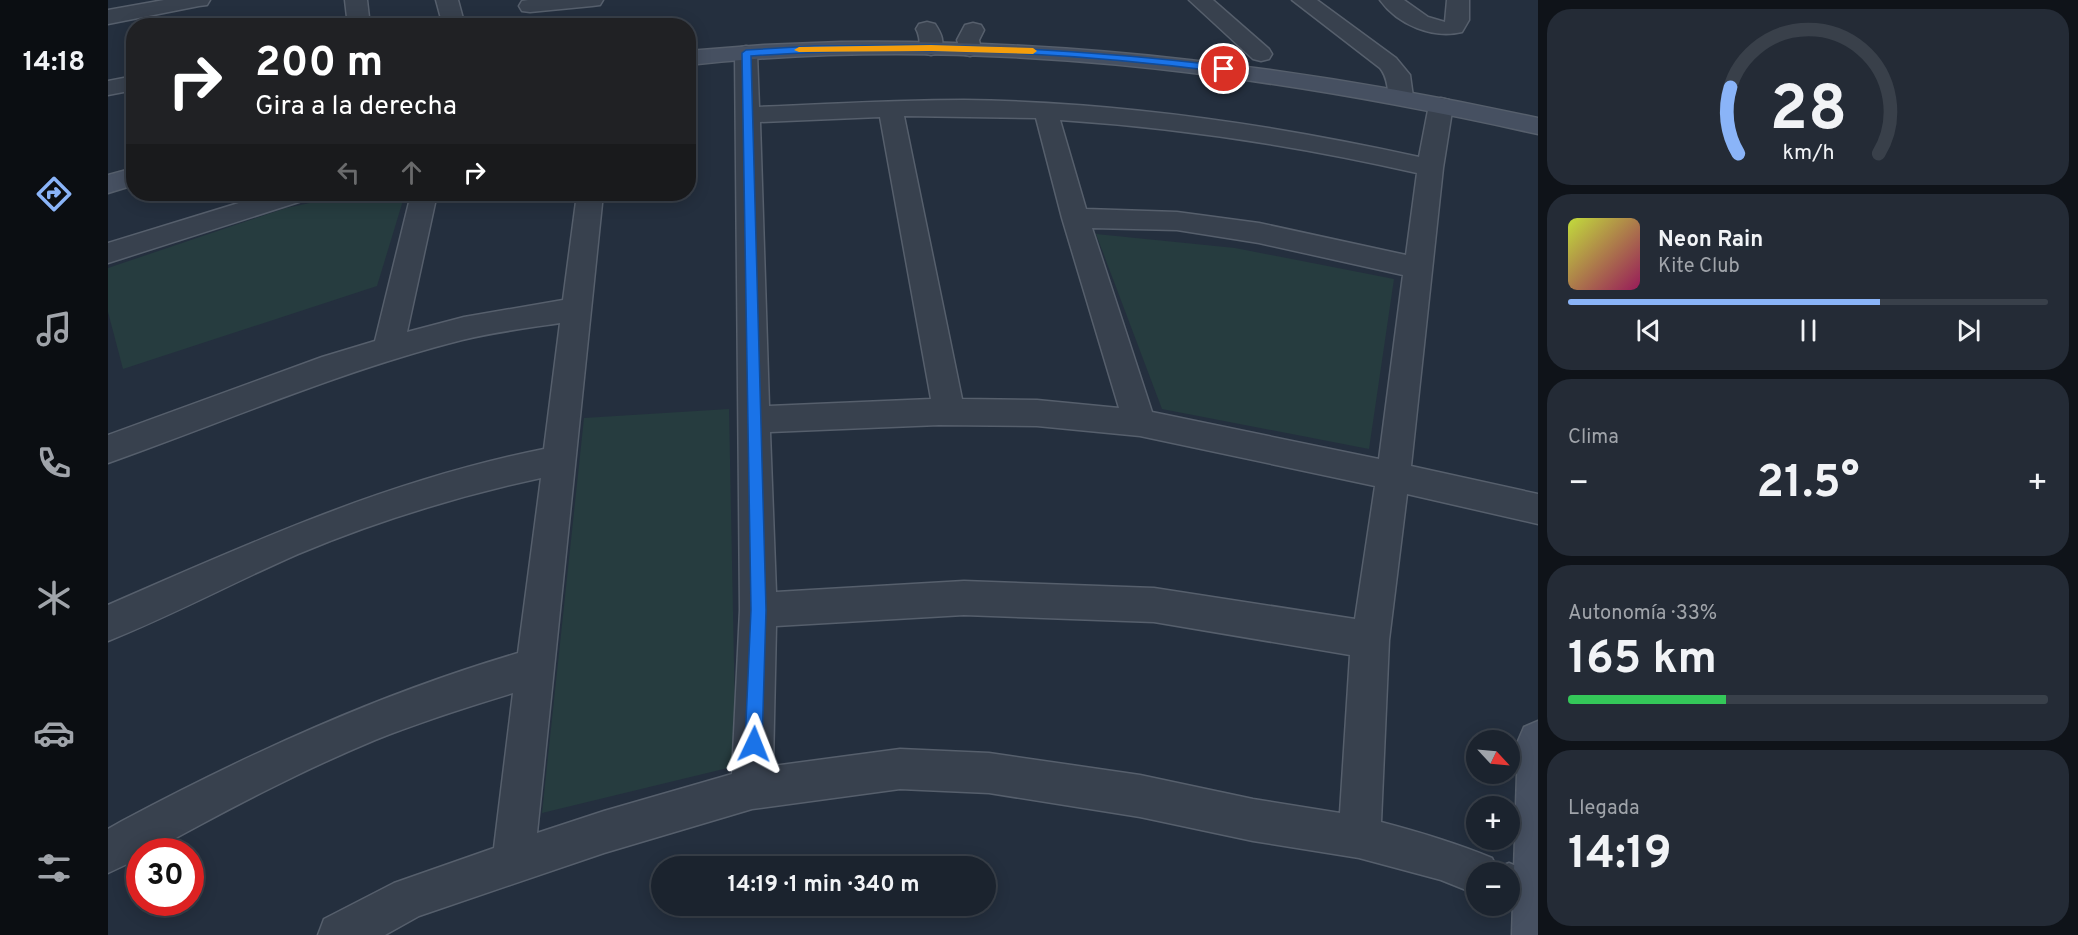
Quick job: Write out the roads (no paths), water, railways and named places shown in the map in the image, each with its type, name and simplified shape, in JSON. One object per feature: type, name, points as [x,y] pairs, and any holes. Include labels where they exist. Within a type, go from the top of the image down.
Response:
[{"type":"street","points":[[108,17],[199,0]]},
{"type":"street","points":[[356,0],[358,18]]},
{"type":"street","points":[[447,0],[452,18]]},
{"type":"street","points":[[532,10],[592,0]]},
{"type":"street","points":[[1200,0],[1262,54]]},
{"type":"street","points":[[1303,0],[1388,63],[1400,86]]},
{"type":"street","points":[[1391,0],[1429,26],[1447,30],[1454,27],[1458,20],[1458,0]]},
{"type":"street","points":[[696,37],[819,29],[972,40],[1036,51],[1400,86],[1538,105]]},
{"type":"street","points":[[972,40],[1043,32],[1157,40],[1262,54],[1400,86],[1441,105],[1538,126]]},
{"type":"street","points":[[696,57],[929,38]]},
{"type":"street","points":[[746,53],[758,610],[752,789]]},
{"type":"street","points":[[108,88],[126,85]]},
{"type":"street","points":[[1359,837],[1370,640],[1393,477],[1430,168],[1441,105]]},
{"type":"street","points":[[748,115],[965,108],[1046,112],[1220,127],[1430,168]]},
{"type":"street","points":[[891,109],[949,412]]},
{"type":"street","points":[[1046,112],[1075,218],[1140,423]]},
{"type":"street","points":[[108,160],[126,154]]},
{"type":"street","points":[[108,184],[126,178]]},
{"type":"street","points":[[108,253],[274,201]]},
{"type":"street","points":[[388,349],[422,201]]},
{"type":"street","points":[[513,862],[589,201]]},
{"type":"street","points":[[1075,218],[1177,221],[1259,233],[1418,268]]},
{"type":"street","points":[[108,449],[333,366],[388,349],[464,328],[576,309]]},
{"type":"street","points":[[754,420],[949,412],[1037,413],[1140,423],[1538,509]]},
{"type":"street","points":[[108,623],[300,538],[394,502],[480,477],[560,460]]},
{"type":"street","points":[[758,610],[964,598],[1154,605],[1370,640]]},
{"type":"street","points":[[108,852],[216,793],[346,732],[454,692],[536,667]]},
{"type":"street","points":[[1529,903],[1538,741]]},
{"type":"street","points":[[340,935],[410,898],[604,832],[752,789],[900,769],[990,773],[1140,796],[1253,820],[1359,837],[1441,859],[1466,869]]}]
